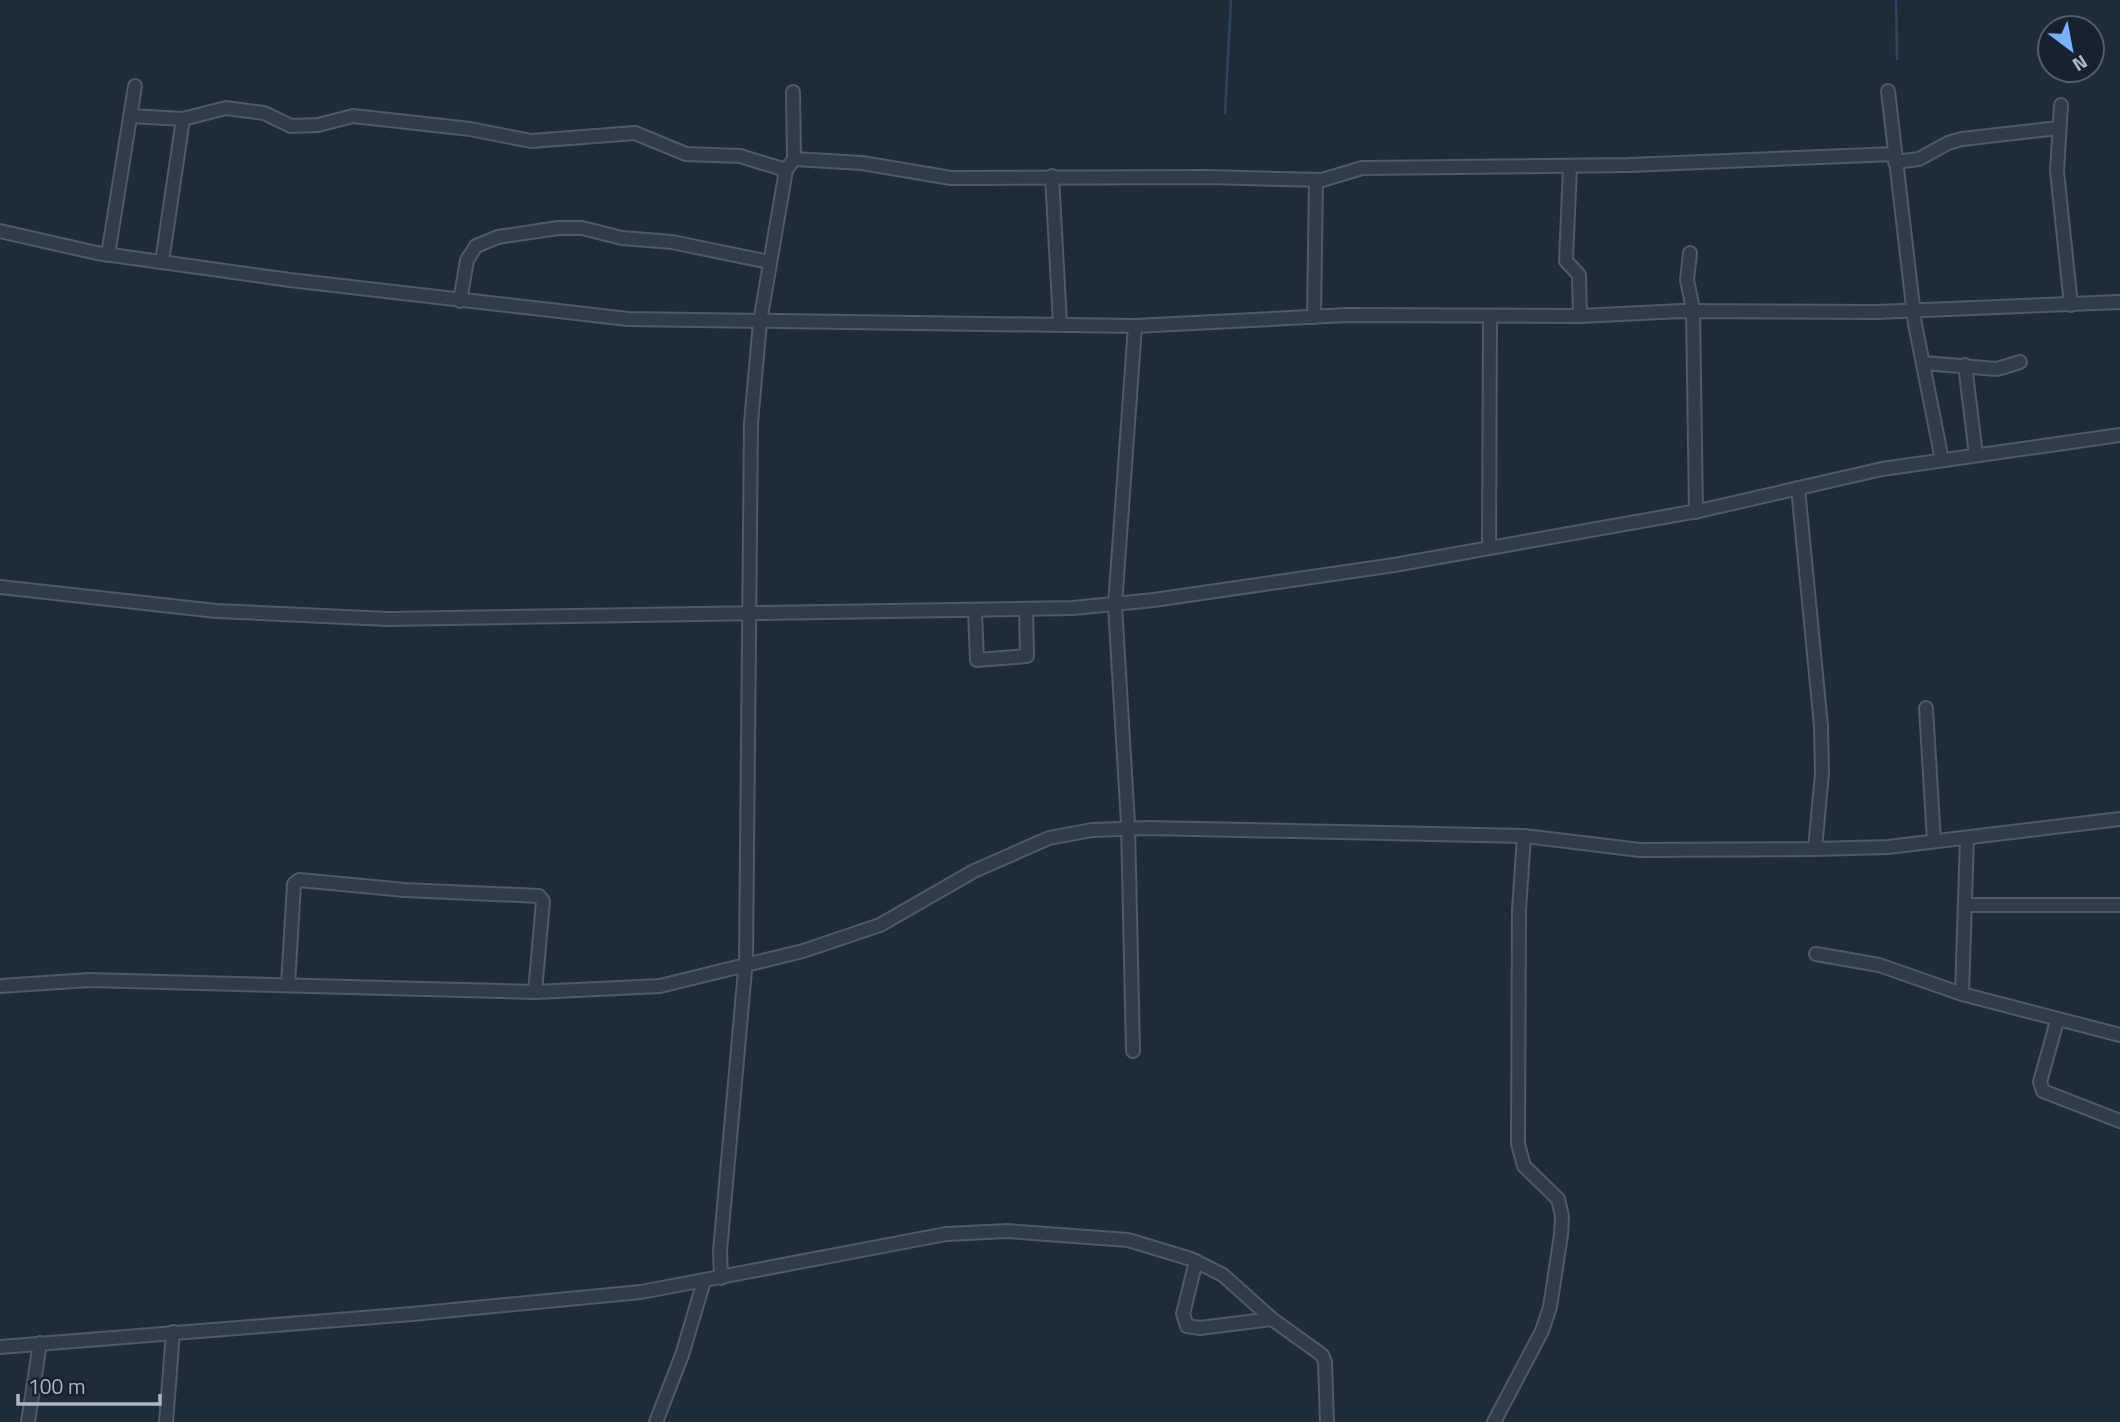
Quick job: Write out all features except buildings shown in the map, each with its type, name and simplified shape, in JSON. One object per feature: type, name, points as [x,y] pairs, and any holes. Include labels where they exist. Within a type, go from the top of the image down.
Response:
[{"type":"street","points":[[108,255],[135,86]]},
{"type":"street","points":[[1888,91],[1914,310],[1942,460]]},
{"type":"street","points":[[721,1278],[720,1251],[746,965],[751,423],[760,322],[769,262],[790,164],[793,92]]},
{"type":"street","points":[[2061,105],[2057,171],[2071,305]]},
{"type":"street","points":[[130,116],[183,120],[226,108],[264,113],[291,126],[318,125],[353,116],[470,129],[531,141],[628,133],[686,154],[740,156],[790,164],[869,163],[937,177],[1317,180],[1330,180],[1362,168],[1570,167],[1924,158],[1948,143],[1962,139],[2058,128]]},
{"type":"street","points":[[162,262],[183,120]]},
{"type":"street","points":[[1570,167],[1566,261],[1579,275],[1580,316]]},
{"type":"street","points":[[1052,176],[1060,323]]},
{"type":"street","points":[[1314,317],[1317,180]]},
{"type":"street","points":[[460,301],[467,260],[476,246],[498,237],[558,228],[582,228],[622,238],[673,242],[769,262]]},
{"type":"street","points":[[0,231],[108,255],[460,301],[628,319],[1135,326],[1314,317],[1580,316],[1914,310],[2120,302]]},
{"type":"street","points":[[1690,253],[1687,280],[1693,312],[1696,512]]},
{"type":"street","points":[[1489,547],[1490,316]]},
{"type":"street","points":[[1133,1051],[1128,828],[1115,605],[1135,326]]},
{"type":"street","points":[[1923,363],[1997,369],[2021,362]]},
{"type":"street","points":[[1965,365],[1976,455]]},
{"type":"street","points":[[0,587],[202,610],[292,616],[456,619],[600,614],[975,611],[1115,605],[1381,567],[1696,512],[1882,469],[2120,435]]},
{"type":"street","points":[[1798,488],[1821,726],[1822,773],[1815,849]]},
{"type":"street","points":[[975,611],[976,660],[1028,655],[1026,609]]},
{"type":"street","points":[[1926,708],[1934,841]]},
{"type":"street","points":[[0,986],[89,980],[535,992],[650,987],[803,951],[880,925],[974,871],[1029,845],[1093,830],[1128,828],[1524,836],[1640,850],[1815,849],[1888,847],[2120,819]]},
{"type":"street","points":[[1494,1422],[1548,1315],[1561,1235],[1561,1206],[1555,1194],[1524,1166],[1518,1144],[1519,910],[1524,836]]},
{"type":"street","points":[[1962,994],[1967,905],[1967,838]]},
{"type":"street","points":[[288,985],[294,884],[301,880],[405,890],[539,896],[543,901],[535,992]]},
{"type":"street","points":[[1967,905],[2120,905]]},
{"type":"street","points":[[1816,954],[1880,965],[1962,994],[2057,1021],[2120,1035]]},
{"type":"street","points":[[2057,1021],[2040,1082],[2043,1091],[2120,1121]]},
{"type":"street","points":[[0,1347],[641,1292],[946,1234],[982,1231],[1118,1239],[1196,1261],[1223,1275],[1272,1319],[1324,1359],[1327,1422]]},
{"type":"street","points":[[1196,1261],[1183,1314],[1187,1326],[1200,1328],[1272,1319]]},
{"type":"street","points":[[656,1422],[682,1355],[704,1281]]},
{"type":"street","points":[[166,1422],[173,1332]]},
{"type":"street","points":[[28,1422],[40,1343]]},
{"type":"waterway","points":[[1225,113],[1231,0]]},
{"type":"waterway","points":[[1896,0],[1897,59]]}]
